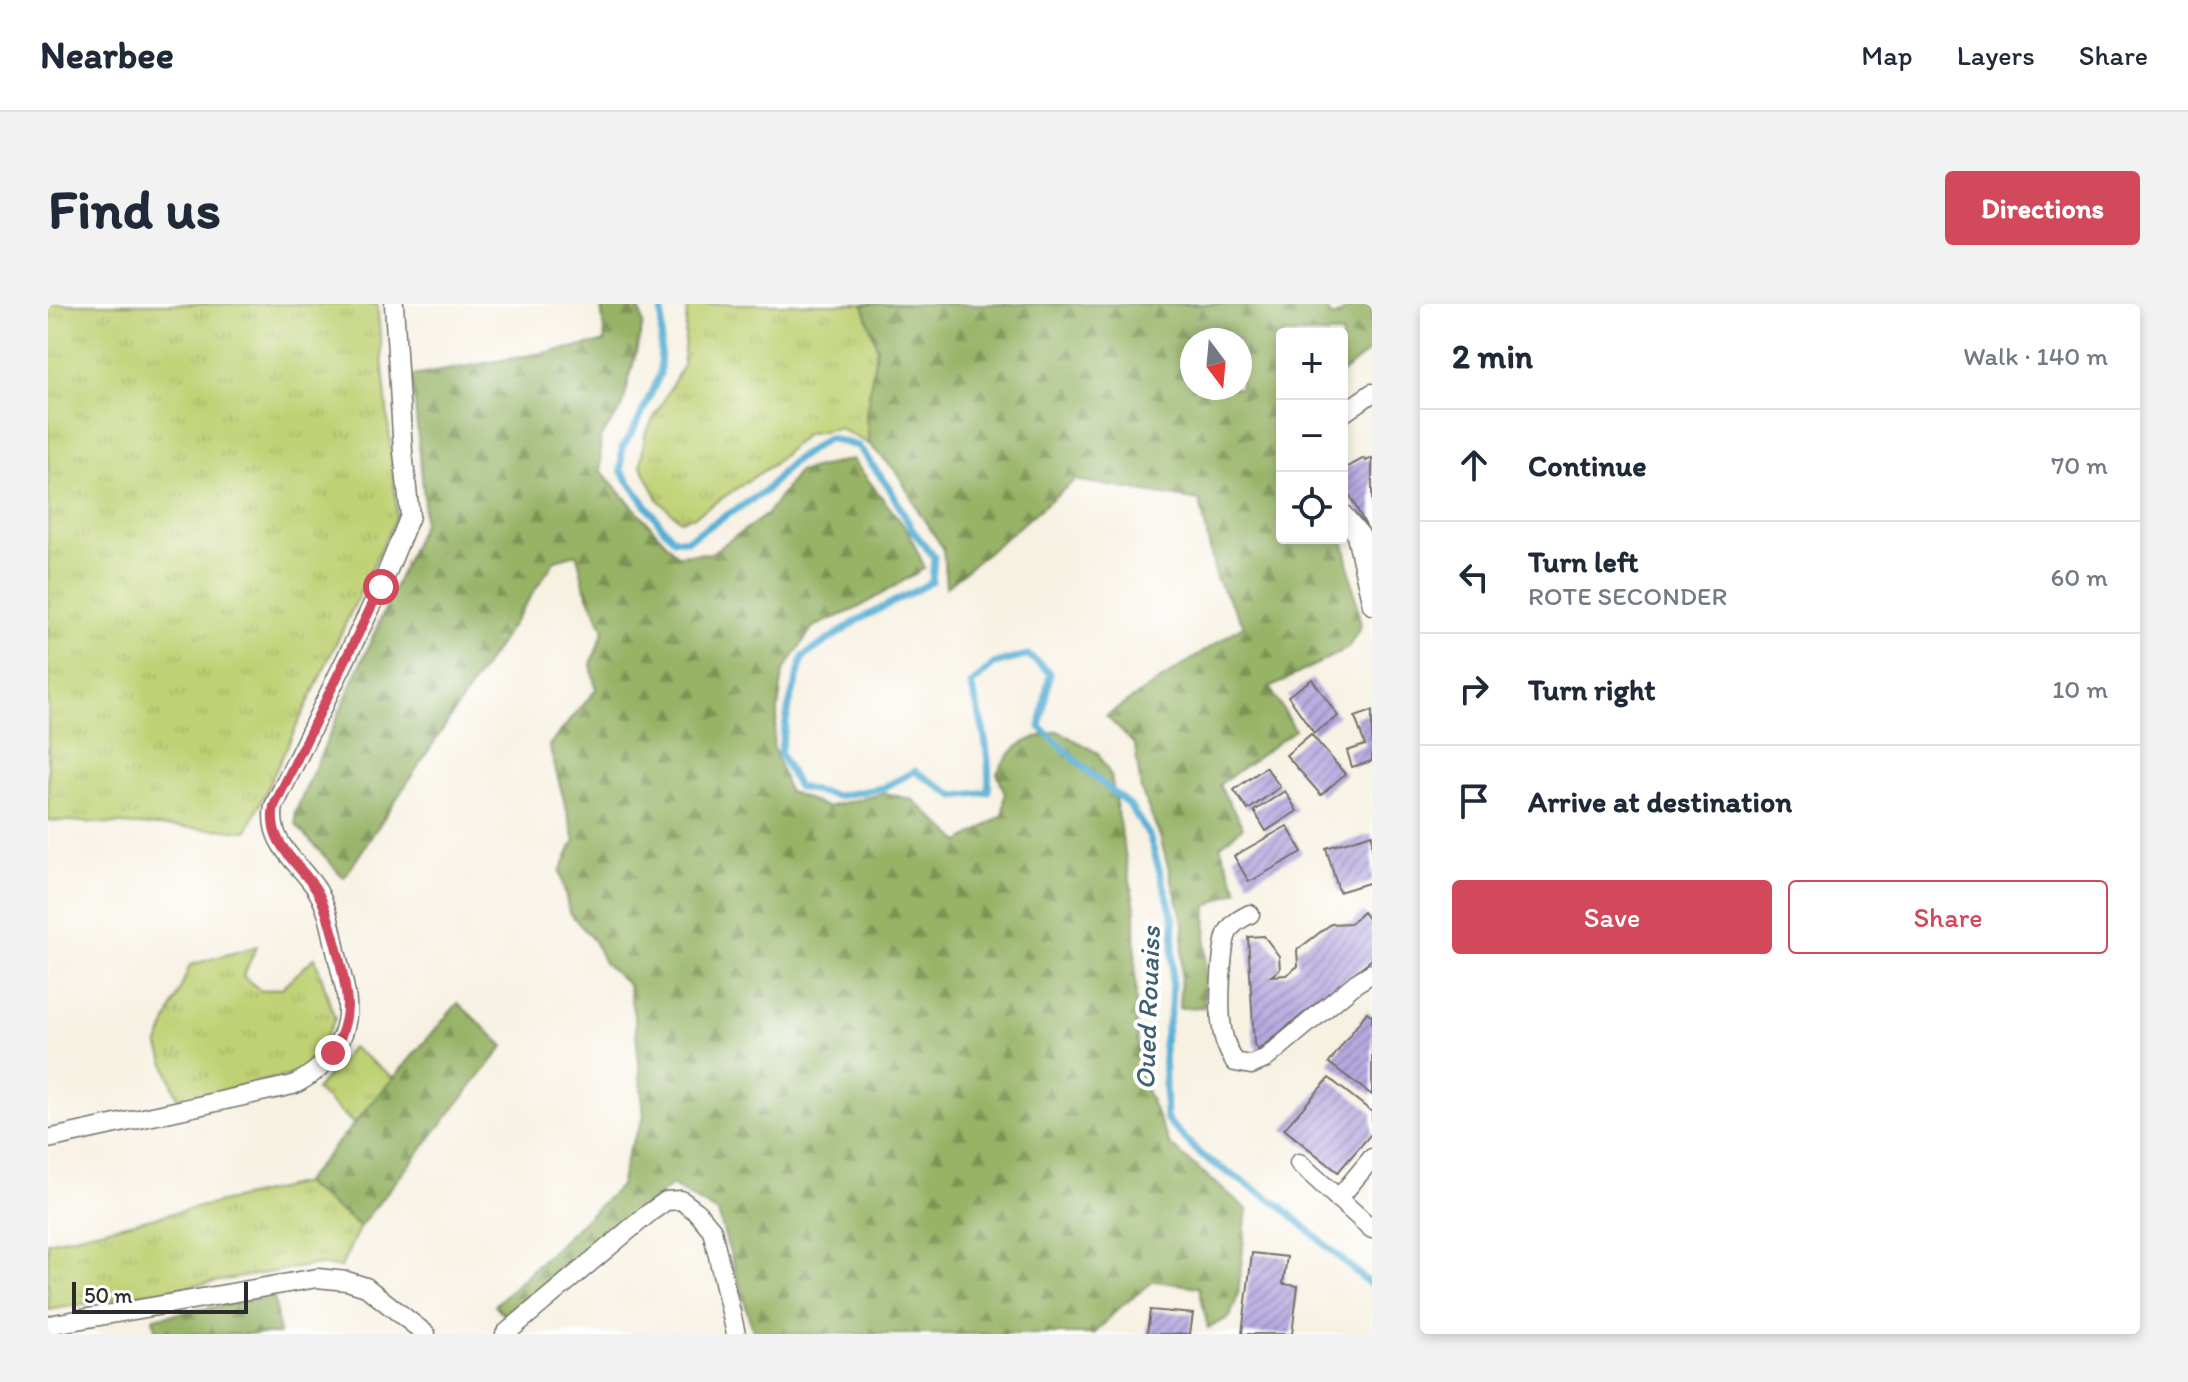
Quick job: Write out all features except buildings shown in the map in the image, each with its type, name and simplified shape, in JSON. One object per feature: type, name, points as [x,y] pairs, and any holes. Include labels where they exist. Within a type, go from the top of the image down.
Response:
[{"type":"street","points":[[48,1139],[293,1085],[309,1077],[333,1053],[342,1037],[347,1003],[325,906],[316,889],[279,843],[273,825],[274,806],[381,587],[410,516],[394,304]]},
{"type":"street","points":[[1348,410],[1372,393]]},
{"type":"street","points":[[1348,520],[1372,549]]},
{"type":"street","points":[[1348,520],[1372,605]]},
{"type":"street","points":[[1250,914],[1234,923],[1224,949],[1221,1022],[1228,1051],[1235,1062],[1251,1065],[1265,1059],[1372,973]]},
{"type":"street","points":[[1338,1199],[1372,1158]]},
{"type":"street","points":[[1299,1163],[1372,1229]]},
{"type":"street","points":[[505,1334],[649,1213],[666,1201],[681,1200],[697,1212],[712,1230],[736,1334]]},
{"type":"street","points":[[48,1325],[317,1278],[347,1281],[366,1287],[426,1334]]},
{"type":"green space","points":[[48,304],[377,304],[397,515],[247,831],[48,820]]},
{"type":"green space","points":[[601,304],[638,304],[643,324],[622,408],[600,438],[601,471],[677,555],[711,553],[766,515],[798,472],[852,459],[908,531],[925,568],[856,609],[813,627],[783,672],[773,745],[788,791],[826,807],[885,793],[913,800],[960,842],[1003,815],[1005,794],[997,773],[1008,755],[1022,744],[1058,731],[1098,753],[1111,776],[1135,908],[1136,1024],[1142,1081],[1170,1145],[1247,1209],[1238,1295],[1230,1317],[1208,1328],[1199,1287],[1154,1281],[1118,1309],[1094,1334],[754,1334],[718,1213],[671,1185],[511,1323],[495,1305],[620,1186],[628,1152],[644,1117],[635,1021],[628,984],[604,963],[594,941],[569,912],[560,871],[575,840],[549,745],[596,690],[591,664],[604,630],[585,589],[577,554],[555,560],[344,878],[296,825],[295,813],[423,523],[424,498],[412,376],[605,342]]},
{"type":"green space","points":[[685,304],[863,304],[877,347],[866,415],[869,444],[838,428],[806,434],[772,465],[695,516],[680,520],[659,501],[641,465],[645,434],[683,365]]},
{"type":"green space","points":[[863,304],[1322,304],[1333,318],[1356,304],[1372,304],[1372,349],[1348,368],[1348,328],[1276,328],[1276,544],[1344,544],[1361,626],[1348,648],[1270,688],[1295,730],[1219,785],[1243,827],[1220,846],[1238,890],[1207,906],[1204,1007],[1179,1008],[1184,925],[1160,837],[1141,790],[1135,745],[1106,716],[1244,625],[1216,579],[1200,501],[1075,480],[946,587],[943,548],[897,472],[869,444],[866,415],[877,347]]},
{"type":"green space","points":[[257,946],[243,976],[261,991],[282,988],[315,957],[335,1019],[313,1062],[296,1074],[178,1100],[158,1044],[190,965]]},
{"type":"green space","points":[[458,1003],[504,1046],[360,1226],[303,1183]]},
{"type":"green space","points":[[352,1047],[394,1078],[354,1124],[316,1090]]},
{"type":"green space","points":[[303,1183],[360,1226],[341,1267],[314,1265],[48,1310],[48,1242]]},
{"type":"green space","points":[[274,1296],[279,1334],[156,1334],[153,1318]]},
{"type":"waterway","name":"Oued Rouaiss","points":[[659,304],[662,312],[660,374],[636,426],[622,447],[621,471],[674,539],[687,540],[764,492],[792,462],[828,438],[858,446],[889,487],[913,531],[934,557],[932,582],[860,619],[803,657],[780,753],[798,787],[837,796],[883,788],[915,771],[955,796],[988,792],[985,738],[971,685],[994,664],[1028,655],[1050,673],[1040,727],[1129,805],[1149,835],[1174,920],[1171,1008],[1164,1043],[1166,1119],[1202,1156],[1281,1206],[1372,1286]]},
{"type":"route","points":[[333,1053],[342,1037],[347,1003],[330,925],[316,889],[279,843],[272,816],[274,806],[381,587]]}]
